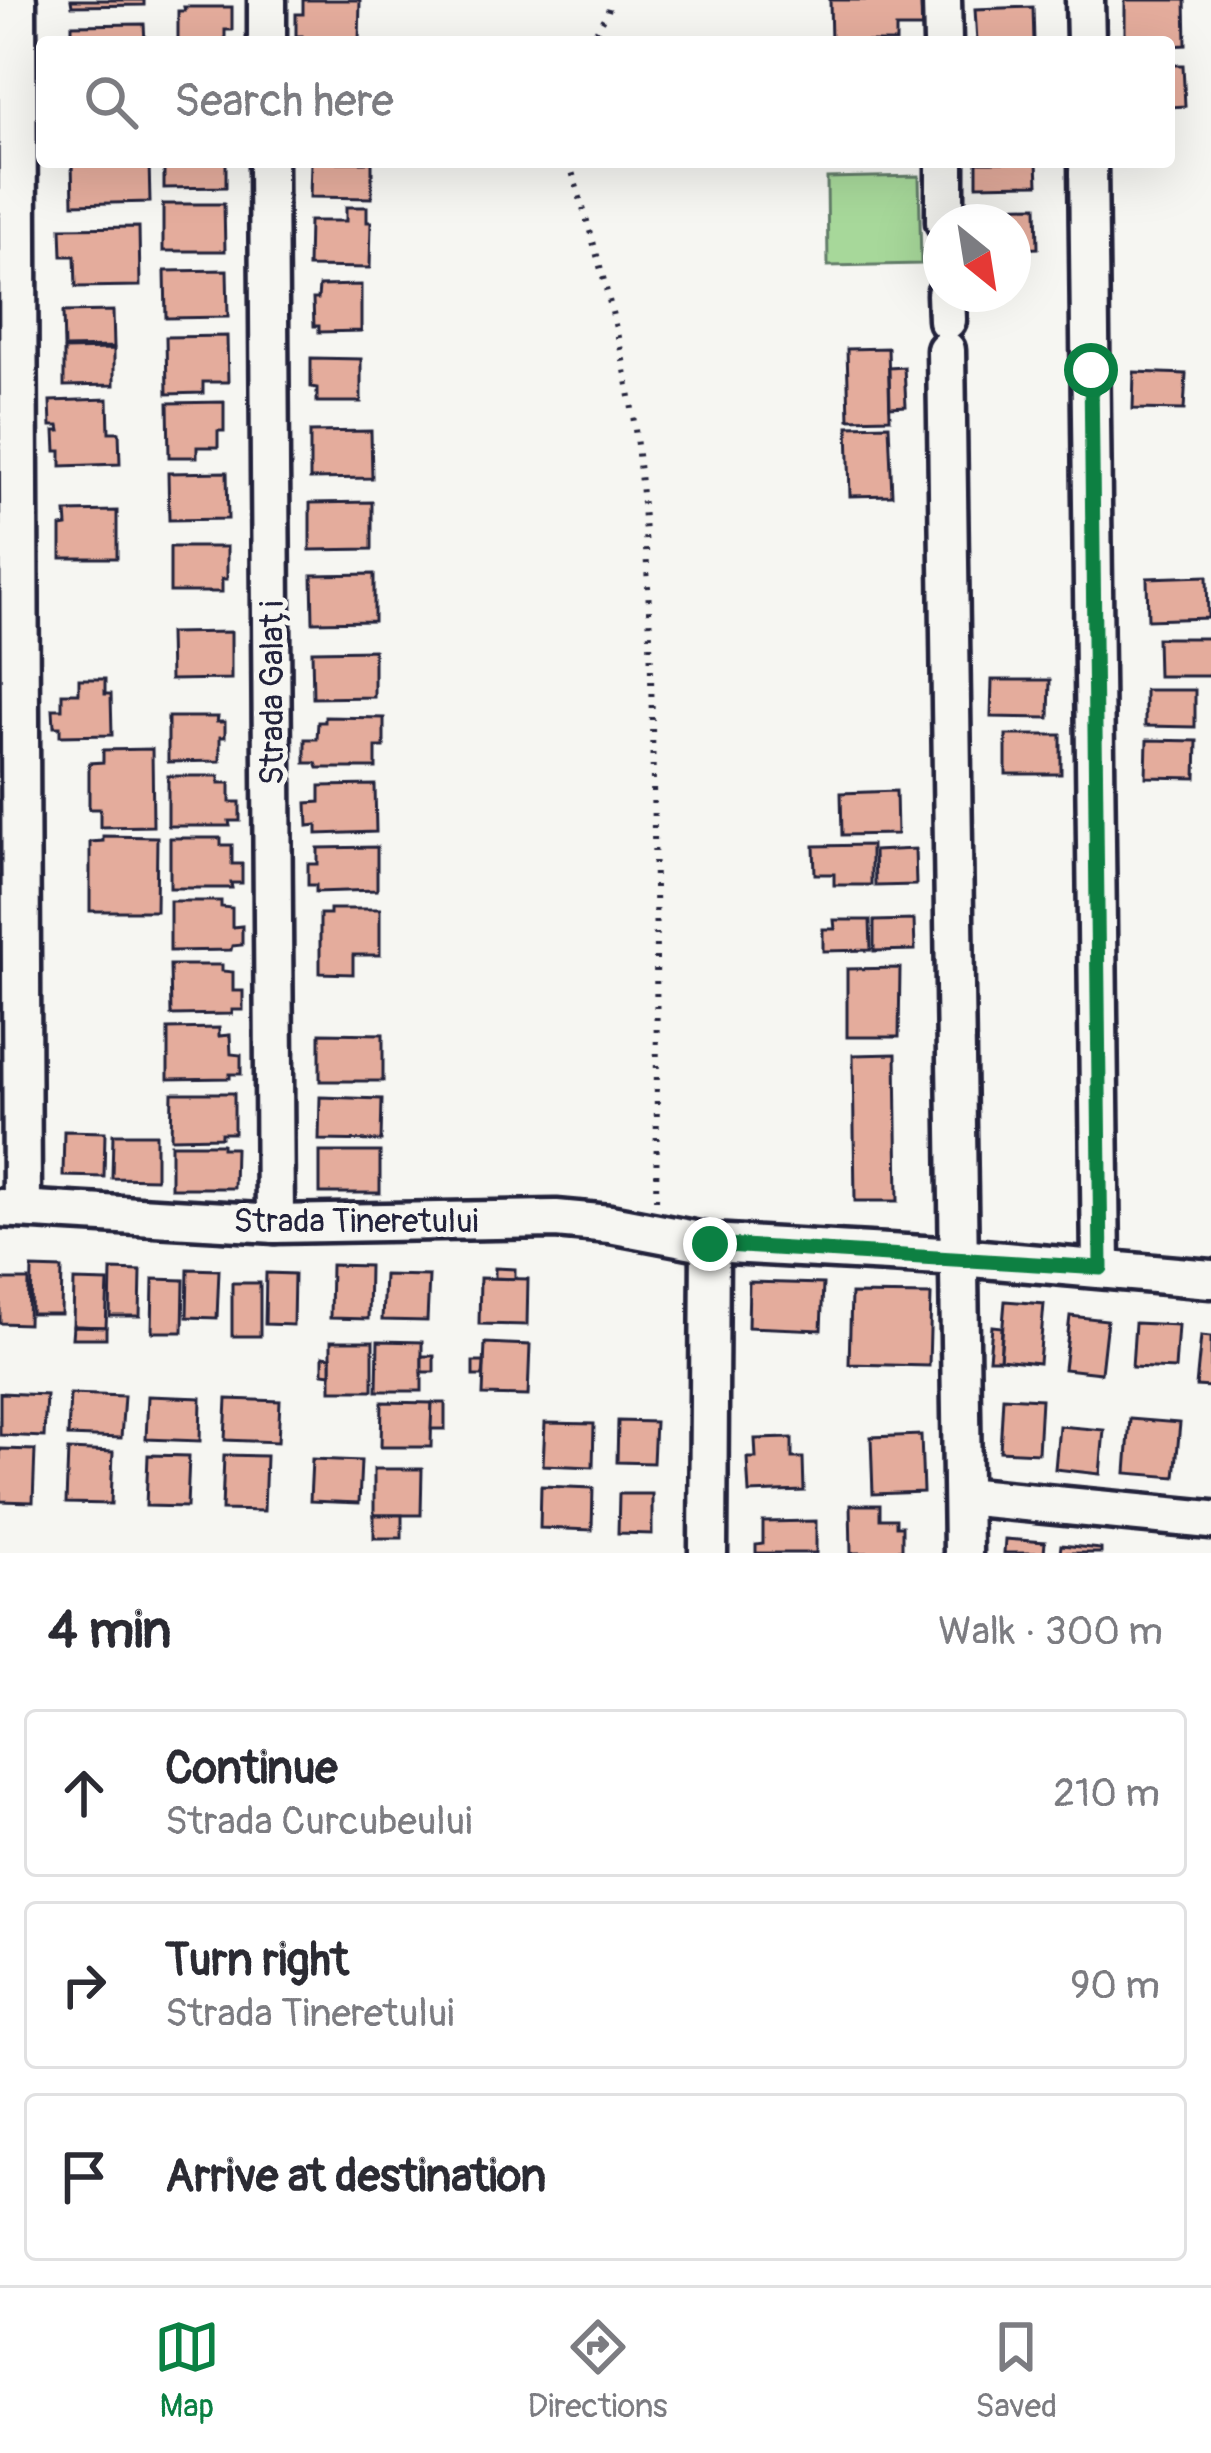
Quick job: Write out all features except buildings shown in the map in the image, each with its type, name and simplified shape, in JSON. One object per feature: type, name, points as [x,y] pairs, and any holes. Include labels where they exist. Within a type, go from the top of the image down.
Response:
[{"type":"street","points":[[11,1209],[16,0]]},
{"type":"street","points":[[267,0],[267,36]]},
{"type":"street","points":[[942,0],[943,36]]},
{"type":"street","points":[[1085,0],[1086,36]]},
{"type":"street","name":"Strada Galați","points":[[268,168],[275,1224]]},
{"type":"street","points":[[945,168],[946,204]]},
{"type":"street","points":[[1088,168],[1101,1268]]},
{"type":"street","points":[[946,321],[964,1553]]},
{"type":"street","name":"Strada Tineretului","points":[[11,1209],[275,1224],[556,1219],[610,1223],[710,1244],[960,1257],[1211,1279]]},
{"type":"street","points":[[708,1553],[710,1244]]},
{"type":"street","points":[[963,1496],[1211,1520]]},
{"type":"path","points":[[593,36],[611,0]]},
{"type":"path","points":[[571,168],[609,291],[635,434],[645,536],[656,893],[656,1232]]},
{"type":"green space","points":[[919,176],[921,264],[828,266],[827,178]]},
{"type":"route","points":[[710,1244],[1101,1268],[1091,370]]}]
